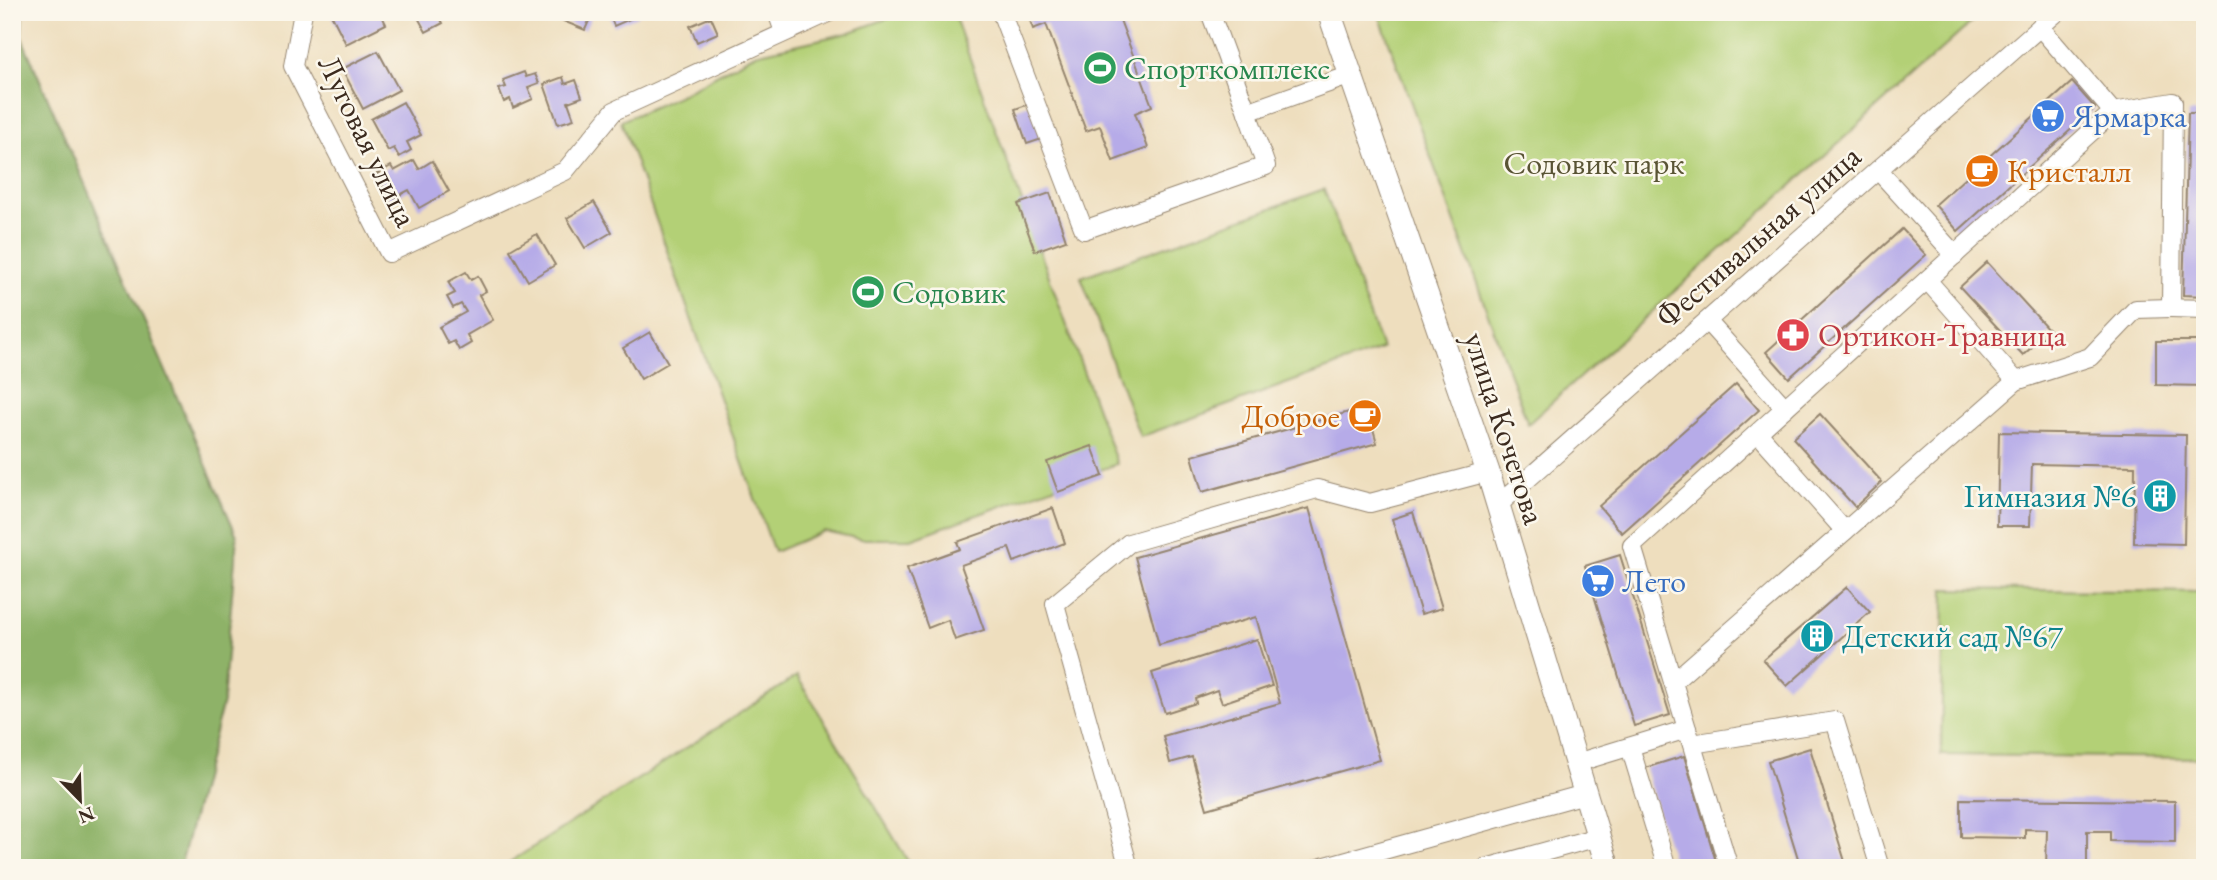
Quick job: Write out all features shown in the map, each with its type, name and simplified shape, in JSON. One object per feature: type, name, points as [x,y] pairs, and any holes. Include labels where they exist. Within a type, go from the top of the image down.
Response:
[{"type":"main road","name":"улица Кочетова","points":[[1329,12],[1488,472],[1608,868]]},
{"type":"street","name":"Луговая улица","points":[[303,12],[293,66],[389,253],[565,171],[614,111],[784,32]]},
{"type":"street","points":[[777,12],[784,32],[831,12]]},
{"type":"street","points":[[1001,12],[1084,230],[1266,166],[1210,12]]},
{"type":"street","name":"Фестивальная улица","points":[[1498,505],[2057,12]]},
{"type":"street","points":[[2040,27],[2113,112]]},
{"type":"street","points":[[1247,112],[1351,75]]},
{"type":"street","points":[[1729,868],[1632,546],[2113,112],[2173,102],[2171,308]]},
{"type":"street","points":[[1878,170],[1955,255]]},
{"type":"street","points":[[1927,280],[2016,381]]},
{"type":"street","points":[[1673,682],[2016,381],[2091,357],[2136,309],[2205,309]]},
{"type":"street","points":[[1707,321],[1785,408]]},
{"type":"street","points":[[1758,433],[1845,531]]},
{"type":"street","points":[[1129,868],[1055,604],[1129,543],[1317,489],[1370,503],[1488,472]]},
{"type":"street","points":[[1576,763],[1630,747],[1689,737],[1835,721],[1880,868]]},
{"type":"street","points":[[1630,747],[1667,868]]},
{"type":"street","points":[[1319,868],[1585,794]]},
{"type":"street","points":[[1486,868],[1598,837]]},
{"type":"green space","points":[[12,12],[23,12],[21,36],[237,536],[223,702],[180,868],[12,868]]},
{"type":"green space","name":"Содовик","points":[[905,12],[953,12],[1117,464],[911,539],[861,539],[824,531],[774,552],[621,121],[678,96],[755,54],[848,33]]},
{"type":"green space","name":"Содовик парк","points":[[1378,12],[1983,12],[1528,424]]},
{"type":"green space","points":[[1324,189],[1382,349],[1140,437],[1081,277]]},
{"type":"green space","points":[[1944,589],[2205,592],[2203,758],[1941,755]]},
{"type":"green space","points":[[797,676],[912,868],[501,868]]},
{"type":"building","points":[[380,12],[386,24],[346,44],[331,14]]},
{"type":"building","points":[[415,12],[436,12],[443,23],[426,32]]},
{"type":"building","points":[[553,12],[593,12],[585,30],[551,16]]},
{"type":"building","points":[[608,12],[638,12],[639,15],[614,26]]},
{"type":"building","name":"Спорткомплекс","points":[[1027,12],[1117,12],[1152,106],[1135,113],[1148,148],[1113,161],[1100,126],[1086,131],[1046,24],[1033,29]]},
{"type":"building","points":[[711,17],[718,33],[697,42],[690,26]]},
{"type":"building","points":[[378,51],[399,90],[363,109],[342,69]]},
{"type":"building","points":[[524,72],[526,77],[535,74],[539,83],[528,87],[533,99],[513,108],[510,99],[504,102],[499,89],[506,87],[503,80]]},
{"type":"building","points":[[563,77],[565,84],[576,80],[582,97],[568,102],[574,119],[558,124],[544,84]]},
{"type":"building","points":[[2072,82],[2095,108],[1958,231],[1935,205]]},
{"type":"building","points":[[403,102],[421,135],[407,142],[411,150],[399,157],[394,148],[388,151],[371,119]]},
{"type":"building","points":[[1029,104],[1042,139],[1027,144],[1015,109]]},
{"type":"building","points":[[2188,113],[2205,113],[2205,296],[2183,295]]},
{"type":"building","points":[[414,160],[419,169],[432,161],[449,191],[419,208],[409,190],[390,200],[377,174],[391,166],[394,171]]},
{"type":"building","points":[[1050,193],[1066,240],[1035,251],[1018,204]]},
{"type":"building","points":[[594,202],[612,232],[585,248],[567,218]]},
{"type":"building","points":[[1902,229],[1926,255],[1789,378],[1766,352]]},
{"type":"building","points":[[537,234],[555,265],[528,281],[510,250]]},
{"type":"building","points":[[1987,262],[2050,331],[2023,355],[1960,287]]},
{"type":"building","points":[[466,272],[471,280],[478,276],[486,291],[479,295],[493,320],[467,335],[471,343],[459,350],[454,341],[448,344],[439,327],[466,312],[461,304],[453,308],[447,297],[455,293],[448,282]]},
{"type":"building","points":[[650,332],[668,363],[641,379],[623,348]]},
{"type":"building","points":[[2156,341],[2205,341],[2205,386],[2156,385]]},
{"type":"building","points":[[1736,384],[1759,410],[1622,533],[1599,506]]},
{"type":"building","points":[[1367,407],[1377,443],[1202,492],[1192,456]]},
{"type":"building","points":[[1820,414],[1882,482],[1855,507],[1793,438]]},
{"type":"building","name":"Гимназия №6","points":[[1999,432],[2186,435],[2184,544],[2134,543],[2135,466],[2032,464],[2030,526],[1997,526]]},
{"type":"building","points":[[1092,446],[1103,476],[1058,492],[1047,462]]},
{"type":"building","points":[[1053,508],[1065,543],[1014,562],[1009,548],[961,565],[984,630],[955,640],[948,620],[928,628],[907,568],[960,549],[957,542]]},
{"type":"building","points":[[1309,508],[1380,760],[1207,809],[1192,757],[1170,763],[1163,736],[1280,703],[1256,617],[1159,645],[1135,557]]},
{"type":"building","points":[[1413,512],[1442,608],[1421,614],[1392,519]]},
{"type":"building","points":[[1620,555],[1670,715],[1634,726],[1585,566]]},
{"type":"building","name":"Детский сад №67","points":[[1847,587],[1870,612],[1787,686],[1763,660]]},
{"type":"building","points":[[1257,639],[1272,686],[1222,703],[1217,690],[1195,698],[1196,703],[1165,713],[1152,673]]},
{"type":"building","points":[[1810,748],[1847,868],[1801,868],[1768,761]]},
{"type":"building","points":[[1684,756],[1718,868],[1675,868],[1645,768]]},
{"type":"building","points":[[1961,799],[2175,801],[2175,842],[2110,841],[2110,831],[2087,831],[2087,868],[2046,868],[2047,830],[2025,829],[2025,838],[1961,837]]},
{"type":"place","name":"Спорткомплекс","points":[[1100,68]]},
{"type":"place","name":"Ярмарка","points":[[2048,116]]},
{"type":"place","name":"Кристалл","points":[[1982,171]]},
{"type":"place","name":"Содовик","points":[[868,292]]},
{"type":"place","name":"Ортикон-Травница","points":[[1793,335]]},
{"type":"place","name":"Доброе","points":[[1365,416]]},
{"type":"place","name":"Гимназия №6","points":[[2160,496]]},
{"type":"place","name":"Лето","points":[[1598,581]]},
{"type":"place","name":"Детский сад №67","points":[[1817,636]]}]
